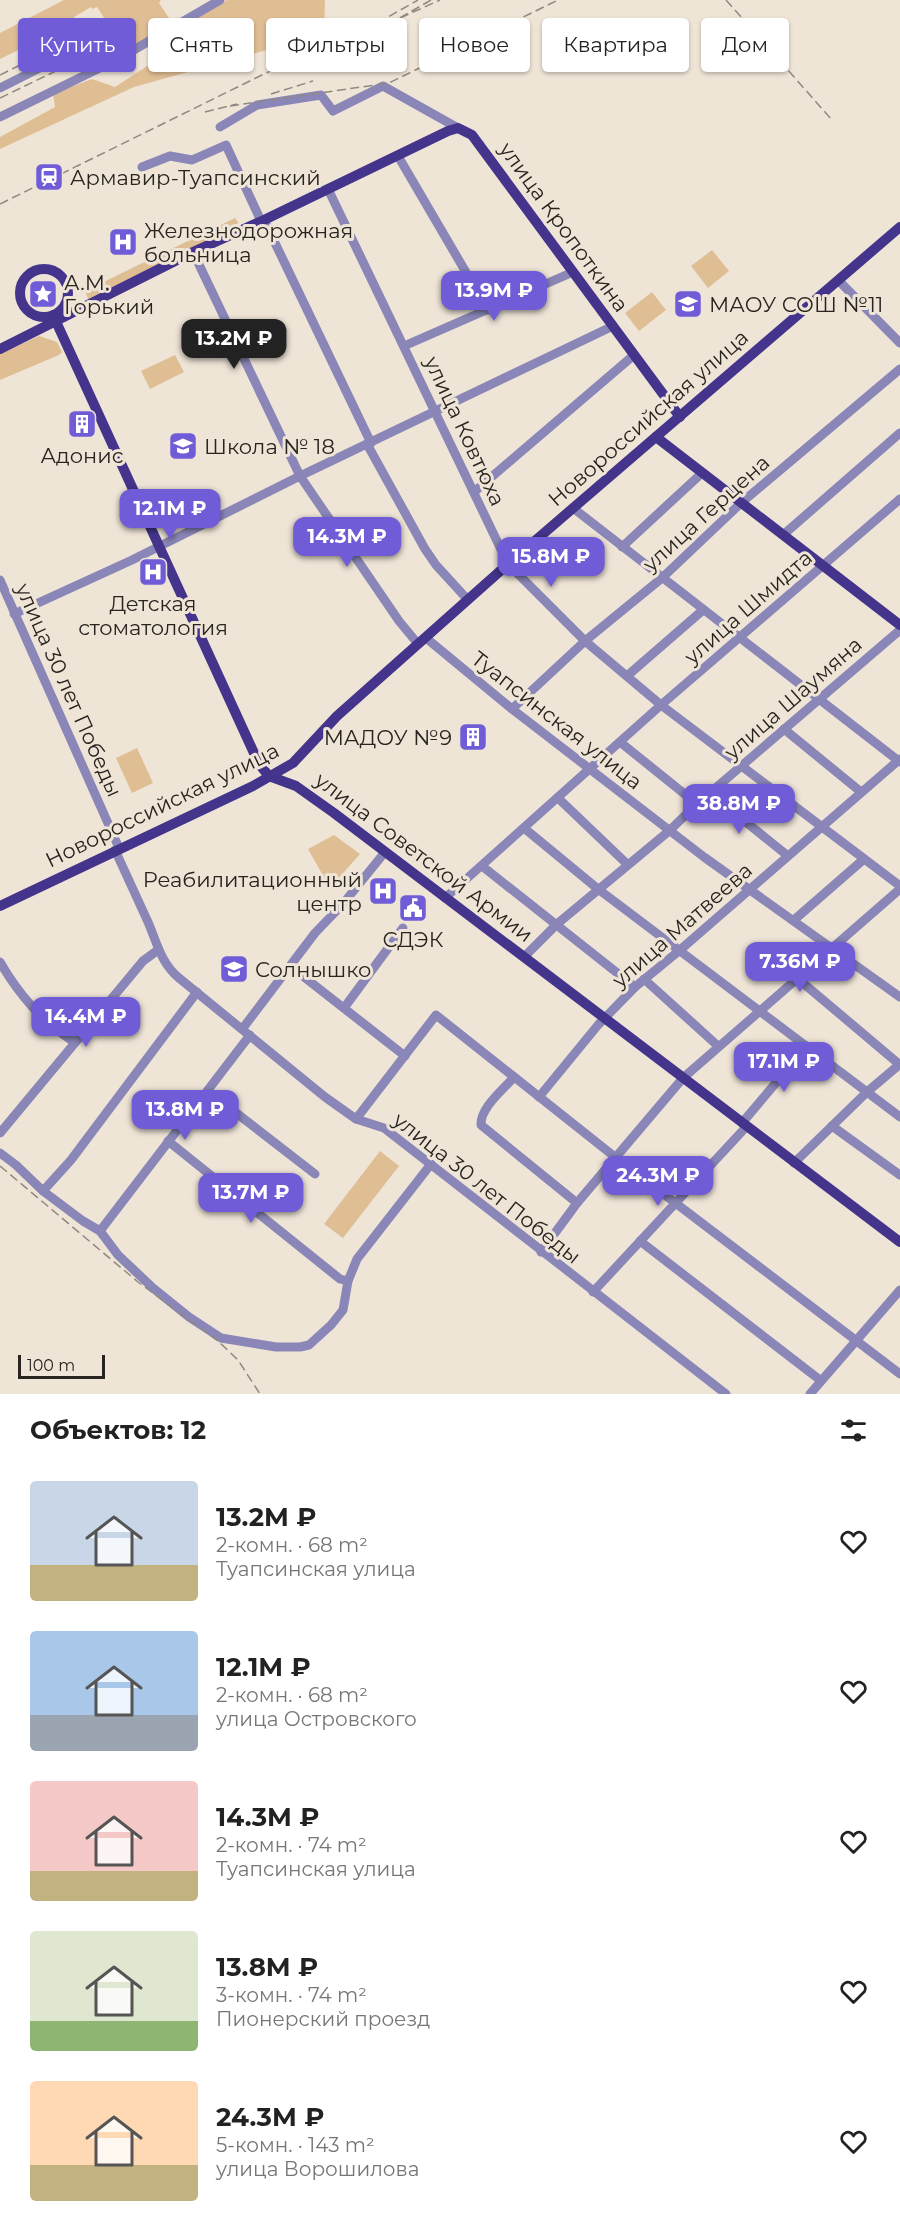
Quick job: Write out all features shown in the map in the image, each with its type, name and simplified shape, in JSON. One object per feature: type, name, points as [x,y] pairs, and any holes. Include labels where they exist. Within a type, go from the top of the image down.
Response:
[{"type":"main road","points":[[0,350],[54,319],[263,221],[448,130],[458,128]]},
{"type":"main road","name":"улица Кропоткина","points":[[458,128],[472,135],[680,417]]},
{"type":"main road","name":"Новороссийская улица","points":[[0,906],[253,786],[293,763],[337,716],[508,564],[900,227]]},
{"type":"main road","points":[[41,269],[56,272],[66,283],[68,289],[66,302],[54,319],[31,314],[21,303],[23,281],[34,271],[41,269]]},
{"type":"main road","points":[[54,319],[259,764],[268,776]]},
{"type":"main road","points":[[656,437],[900,624]]},
{"type":"main road","name":"улица Советской Армии","points":[[268,776],[296,786],[900,1242]]},
{"type":"street","points":[[136,49],[220,0]]},
{"type":"street","points":[[0,88],[32,72]]},
{"type":"street","points":[[0,117],[92,72]]},
{"type":"street","points":[[220,127],[257,105],[321,95],[333,111],[383,86],[458,128]]},
{"type":"street","points":[[142,167],[170,156],[192,160],[226,145],[369,444],[425,549],[436,565],[468,600]]},
{"type":"street","points":[[398,156],[488,310]]},
{"type":"street","name":"улица Ковтюха","points":[[328,189],[508,564],[585,641],[661,705],[822,826],[900,888]]},
{"type":"street","name":"Туапсинская улица","points":[[194,252],[300,476],[399,621],[669,831],[900,997]]},
{"type":"street","points":[[404,346],[573,272]]},
{"type":"street","points":[[838,280],[900,344]]},
{"type":"street","points":[[14,614],[613,326]]},
{"type":"street","points":[[474,492],[634,355]]},
{"type":"street","name":"улица Герцена","points":[[512,709],[585,641],[662,578],[741,503],[900,369]]},
{"type":"street","points":[[783,535],[900,433]]},
{"type":"street","points":[[622,547],[702,473]]},
{"type":"street","name":"улица Шмидта","points":[[445,898],[661,705],[900,499]]},
{"type":"street","points":[[573,508],[900,760]]},
{"type":"street","name":"улица 30 лет Победы","points":[[0,580],[168,969],[325,1097],[356,1119],[384,1128],[726,1394]]},
{"type":"street","points":[[627,676],[703,610]]},
{"type":"street","name":"улица Шаумяна","points":[[524,957],[557,924],[669,831],[697,804],[900,630]]},
{"type":"street","points":[[784,729],[861,792]]},
{"type":"street","points":[[620,742],[697,804]]},
{"type":"street","name":"улица Матвеева","points":[[538,1097],[604,1018],[644,979],[900,760]]},
{"type":"street","points":[[710,793],[788,856]]},
{"type":"street","points":[[558,798],[627,864]]},
{"type":"street","points":[[524,828],[598,889],[900,1117]]},
{"type":"street","points":[[100,1231],[208,1091],[290,966],[385,852]]},
{"type":"street","points":[[794,920],[864,859]]},
{"type":"street","points":[[482,866],[636,987]]},
{"type":"street","points":[[541,1252],[577,1203],[683,1078],[900,888]]},
{"type":"street","points":[[344,1008],[403,928]]},
{"type":"street","points":[[0,1133],[142,961],[158,950]]},
{"type":"street","points":[[0,962],[15,988],[40,1017],[74,1042]]},
{"type":"street","points":[[290,966],[405,1056]]},
{"type":"street","points":[[794,1163],[867,1092],[900,1064],[797,978]]},
{"type":"street","points":[[644,979],[718,1046]]},
{"type":"street","points":[[43,1191],[71,1160],[197,992]]},
{"type":"street","points":[[356,1119],[436,1015],[615,1157],[900,1374]]},
{"type":"street","points":[[593,1292],[745,1125],[807,1046]]},
{"type":"street","points":[[514,1077],[484,1111],[480,1118],[481,1125],[577,1203]]},
{"type":"street","points":[[208,1091],[315,1174]]},
{"type":"street","points":[[832,1126],[900,1175]]},
{"type":"street","points":[[168,1140],[340,1279],[348,1281]]},
{"type":"street","points":[[0,1154],[16,1165],[43,1191],[100,1231],[118,1255],[153,1288],[189,1317],[221,1338],[276,1347],[309,1345],[331,1325],[343,1310],[348,1281],[357,1259],[431,1164]]},
{"type":"street","points":[[640,1241],[820,1380]]},
{"type":"street","points":[[814,1392],[820,1380],[900,1290]]},
{"type":"shaded area","points":[[64,0],[161,0],[159,3],[169,18],[148,18],[148,38],[136,44],[136,18],[104,18],[97,7],[92,9],[91,7],[74,18],[29,18]]},
{"type":"shaded area","points":[[227,0],[325,0],[324,18],[266,18],[266,50],[254,54],[254,18],[196,18]]},
{"type":"shaded area","points":[[18,24],[18,50],[0,59],[0,33]]},
{"type":"shaded area","points":[[148,65],[148,72],[188,72],[134,87],[0,149],[0,137],[55,107],[53,94],[92,79],[115,87]]},
{"type":"shaded area","points":[[235,218],[238,222],[236,227],[88,299],[85,291]]},
{"type":"shaded area","points":[[712,250],[729,271],[708,288],[691,266]]},
{"type":"shaded area","points":[[652,292],[666,310],[639,331],[625,313]]},
{"type":"shaded area","points":[[39,336],[57,342],[62,352],[0,380],[0,354]]},
{"type":"shaded area","points":[[175,355],[184,372],[150,389],[141,371]]},
{"type":"shaded area","points":[[137,748],[153,783],[132,793],[116,758]]},
{"type":"shaded area","points":[[334,835],[360,854],[330,888],[308,849]]},
{"type":"shaded area","points":[[380,1151],[399,1166],[343,1238],[324,1224]]},
{"type":"railway","points":[[0,204],[264,74],[388,17],[418,0]]},
{"type":"railway","points":[[431,0],[398,19],[440,0]]},
{"type":"railway","points":[[230,106],[389,83],[558,0]]},
{"type":"railway","points":[[726,0],[832,120]]},
{"type":"railway","points":[[0,75],[18,66]]},
{"type":"railway","points":[[0,98],[54,72]]},
{"type":"railway","points":[[271,94],[313,81]]},
{"type":"railway","points":[[205,112],[237,104]]},
{"type":"railway","points":[[0,1166],[138,1282],[218,1341],[238,1360],[260,1394]]},
{"type":"place","name":"Армавир-Туапсинский","points":[[49,177]]},
{"type":"place","name":"Железнодорожная больница","points":[[123,242]]},
{"type":"place","name":"А.М. Горький","points":[[43,294]]},
{"type":"place","name":"МАОУ СОШ №11","points":[[688,304]]},
{"type":"place","name":"Адонис","points":[[82,424]]},
{"type":"place","name":"Школа № 18","points":[[183,446]]},
{"type":"place","name":"Детская стоматология","points":[[153,572]]},
{"type":"place","name":"МАДОУ №9","points":[[473,737]]},
{"type":"place","name":"Реабилитационный центр","points":[[383,891]]},
{"type":"place","name":"СДЭК","points":[[413,908]]},
{"type":"place","name":"Солнышко","points":[[234,969]]}]
